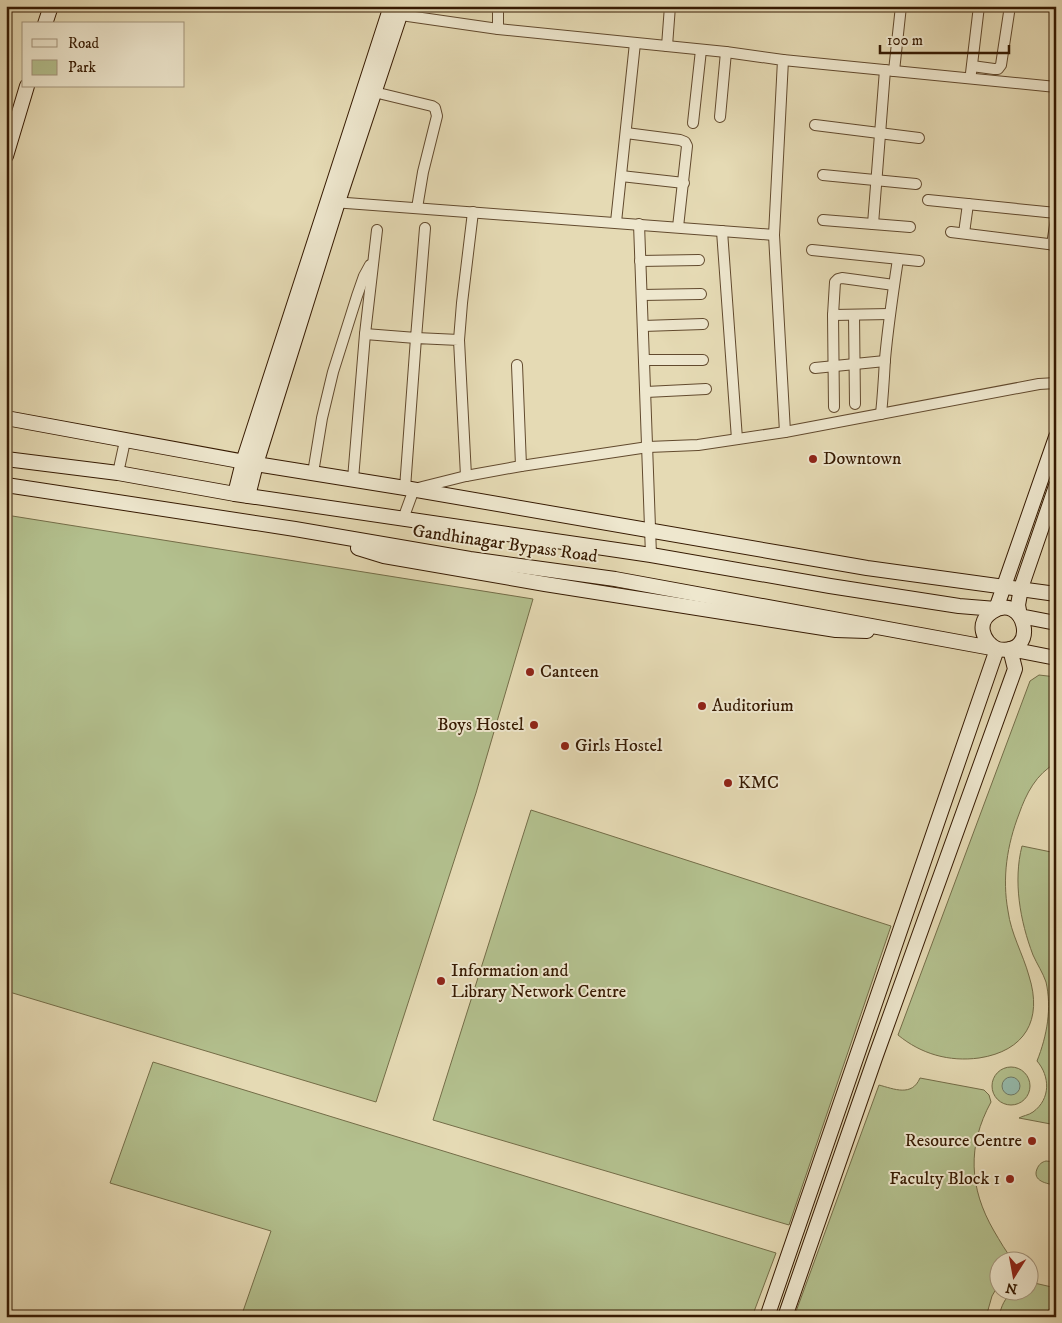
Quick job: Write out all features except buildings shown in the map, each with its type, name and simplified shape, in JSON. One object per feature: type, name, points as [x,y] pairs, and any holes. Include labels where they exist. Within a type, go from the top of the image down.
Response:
[{"type":"street","points":[[47,22],[51,6]]},
{"type":"street","points":[[498,6],[498,28]]},
{"type":"street","points":[[667,46],[670,6]]},
{"type":"street","points":[[873,224],[880,133],[901,6]]},
{"type":"street","points":[[970,79],[979,6]]},
{"type":"street","points":[[972,66],[994,69],[1001,65],[1010,6]]},
{"type":"street","points":[[395,10],[498,28],[726,52],[783,60],[1056,87]]},
{"type":"street","points":[[333,202],[374,92],[395,10]]},
{"type":"street","points":[[242,495],[250,463],[395,10]]},
{"type":"street","points":[[616,222],[635,43]]},
{"type":"street","points":[[694,123],[701,50]]},
{"type":"street","points":[[720,117],[726,52]]},
{"type":"street","points":[[783,60],[774,235],[785,432]]},
{"type":"street","points":[[6,156],[26,88]]},
{"type":"street","points":[[374,92],[432,106],[436,112],[437,116],[423,172],[417,208]]},
{"type":"street","points":[[815,126],[919,138]]},
{"type":"street","points":[[626,133],[684,142],[688,150],[678,227]]},
{"type":"street","points":[[823,175],[916,184]]},
{"type":"street","points":[[621,176],[684,183]]},
{"type":"street","points":[[928,200],[1056,214]]},
{"type":"street","points":[[333,202],[774,235]]},
{"type":"street","points":[[964,233],[968,204]]},
{"type":"street","points":[[466,476],[459,340],[473,212]]},
{"type":"street","points":[[951,232],[1054,245],[1056,219]]},
{"type":"street","points":[[823,220],[910,227]]},
{"type":"street","points":[[639,224],[651,556]]},
{"type":"street","points":[[403,519],[410,488],[416,338],[425,228]]},
{"type":"street","points":[[353,479],[372,261],[377,230]]},
{"type":"street","points":[[722,231],[737,439]]},
{"type":"street","points":[[812,250],[919,261]]},
{"type":"street","points":[[881,414],[890,314],[898,259]]},
{"type":"street","points":[[640,261],[700,260]]},
{"type":"street","points":[[313,473],[322,418],[333,372],[364,276],[372,261]]},
{"type":"street","points":[[834,407],[833,314],[835,282],[838,279],[849,278],[894,285]]},
{"type":"street","points":[[642,294],[701,294]]},
{"type":"street","points":[[833,314],[890,314]]},
{"type":"street","points":[[854,315],[855,404]]},
{"type":"street","points":[[643,326],[703,324]]},
{"type":"street","points":[[365,334],[459,340]]},
{"type":"street","points":[[645,360],[703,360]]},
{"type":"street","points":[[815,368],[885,361]]},
{"type":"street","points":[[517,365],[521,466]]},
{"type":"street","points":[[410,488],[521,466],[648,447],[698,445],[785,432],[1039,384],[1056,383]]},
{"type":"street","points":[[646,392],[706,390]]},
{"type":"street","points":[[6,418],[250,463],[410,488],[867,568],[1056,594]]},
{"type":"street","points":[[1056,437],[996,609],[985,619],[983,633],[990,645],[1003,649],[1016,646],[1024,635],[1025,629],[1018,605],[1021,588],[1052,512],[1056,486]]},
{"type":"street","points":[[118,473],[125,441]]},
{"type":"street","name":"Gandhinagar Bypass Road","points":[[6,459],[118,473],[242,495],[651,556],[959,606],[996,609]]},
{"type":"street","name":"Gandhinagar Bypass Road","points":[[6,485],[295,529],[451,556],[615,579],[1056,658]]},
{"type":"street","points":[[996,609],[1009,609],[1020,616],[1056,623]]},
{"type":"street","points":[[767,1317],[829,1136],[860,1054],[1003,649]]},
{"type":"street","points":[[785,1317],[1016,669],[1003,649]]},
{"type":"street","points":[[860,1054],[876,1058]]},
{"type":"green space","points":[[6,515],[533,599],[476,793],[376,1102],[6,991]]},
{"type":"green space","points":[[1039,675],[1056,677],[1056,763],[1037,779],[1025,799],[1011,838],[1006,874],[1006,899],[1010,919],[1033,992],[1034,1006],[1031,1019],[1019,1041],[995,1054],[968,1059],[936,1055],[916,1047],[898,1035],[1030,681]]},
{"type":"green space","points":[[531,810],[891,926],[789,1225],[433,1120]]},
{"type":"green space","points":[[1022,846],[1056,853],[1056,1125],[1019,1118],[1030,1114],[1039,1107],[1046,1094],[1046,1080],[1037,1061],[1046,1032],[1049,1002],[1046,982],[1028,942],[1021,915],[1018,873]]},
{"type":"green space","points":[[153,1062],[776,1253],[752,1317],[241,1317],[271,1231],[110,1183]]},
{"type":"green space","points":[[1011,1067],[1025,1072],[1030,1086],[1025,1100],[1011,1105],[997,1100],[992,1086],[997,1072]]},
{"type":"green space","points":[[920,1078],[984,1090],[989,1095],[991,1102],[983,1118],[978,1135],[974,1167],[980,1199],[986,1215],[1006,1250],[990,1250],[991,1300],[986,1317],[794,1317],[879,1085],[896,1090],[907,1090],[917,1084]]},
{"type":"green space","points":[[1046,1161],[1056,1162],[1056,1185],[1045,1183],[1038,1179],[1037,1169]]},
{"type":"green space","points":[[1040,1284],[1056,1288],[1056,1303],[1041,1317],[999,1317],[1006,1300],[1040,1300]]},
{"type":"shaded area","points":[[1011,1077],[1017,1080],[1020,1086],[1017,1092],[1011,1095],[1005,1092],[1002,1086],[1005,1080]]},
{"type":"place","name":"Downtown","points":[[813,459]]},
{"type":"place","name":"Canteen","points":[[530,672]]},
{"type":"place","name":"Auditorium","points":[[702,706]]},
{"type":"place","name":"Boys Hostel","points":[[534,725]]},
{"type":"place","name":"Girls Hostel","points":[[565,746]]},
{"type":"place","name":"KMC","points":[[728,783]]},
{"type":"place","name":"Information and Library Network Centre","points":[[441,981]]},
{"type":"place","name":"Resource Centre","points":[[1032,1141]]},
{"type":"place","name":"Faculty Block 1","points":[[1010,1179]]}]
